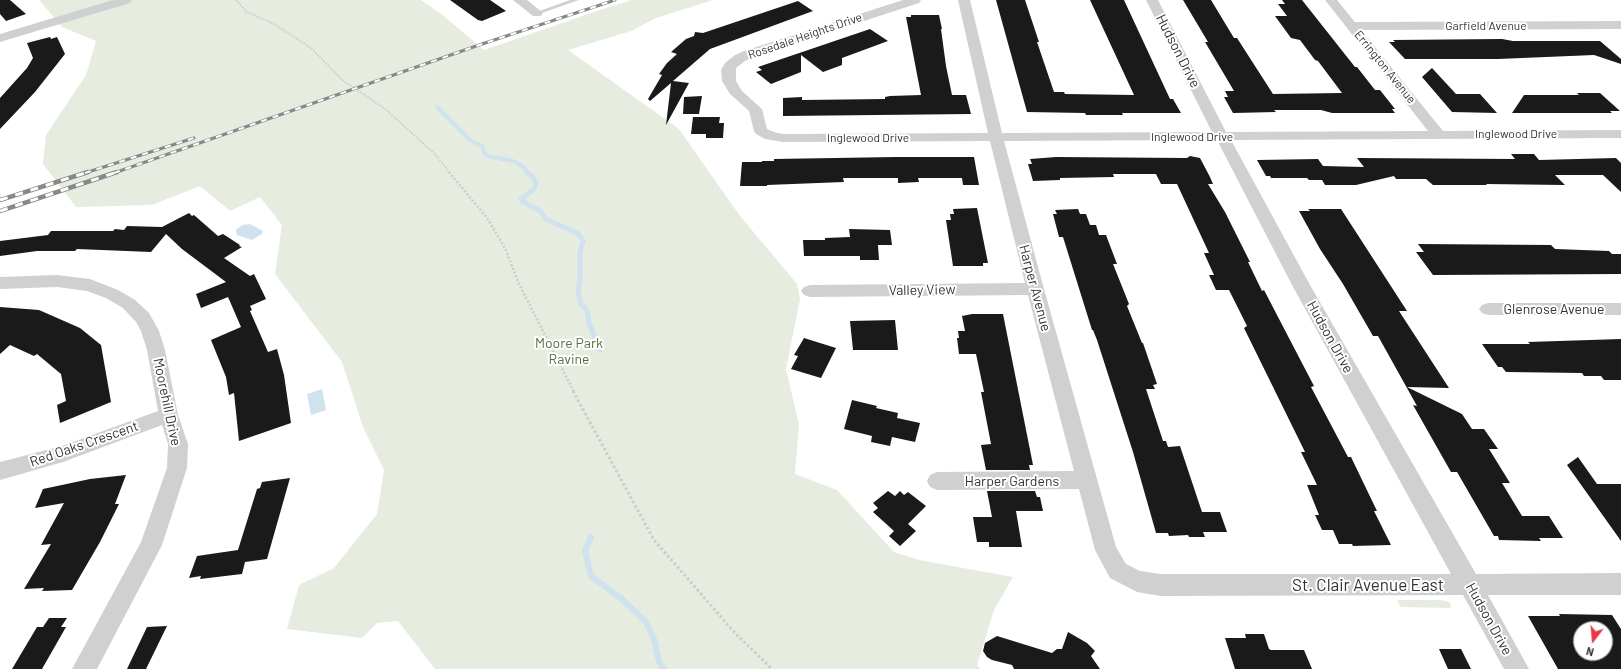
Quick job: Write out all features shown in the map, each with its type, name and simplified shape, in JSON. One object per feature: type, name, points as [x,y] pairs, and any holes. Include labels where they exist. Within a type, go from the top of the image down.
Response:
[{"type":"street","points":[[0,38],[126,0]]},
{"type":"street","points":[[519,0],[537,13]]},
{"type":"street","name":"Rosedale Heights Drive","points":[[764,134],[759,128],[755,110],[737,94],[729,81],[728,70],[734,62],[749,54],[915,0]]},
{"type":"street","name":"Harper Avenue","points":[[964,0],[996,138],[1035,289],[1106,550],[1118,571]]},
{"type":"street","name":"Hudson Drive","points":[[1152,0],[1222,136],[1302,285],[1517,669]]},
{"type":"street","name":"Errington Avenue","points":[[1331,0],[1439,135]]},
{"type":"street","name":"Garfield Avenue","points":[[1351,26],[1621,26]]},
{"type":"street","name":"Inglewood Drive","points":[[764,134],[783,138],[1621,134]]},
{"type":"street","name":"Moorehill Drive","points":[[0,283],[57,281],[90,285],[112,294],[129,304],[143,318],[150,331],[156,350],[168,415],[178,444],[177,468],[150,545],[84,669]]},
{"type":"street","name":"Valley View","points":[[810,291],[1035,289]]},
{"type":"street","name":"Glenrose Avenue","points":[[1488,309],[1621,309]]},
{"type":"street","name":"Red Oaks Crescent","points":[[0,471],[63,454],[168,415]]},
{"type":"street","name":"Harper Gardens","points":[[937,481],[1087,480]]},
{"type":"street","name":"St. Clair Avenue East","points":[[1118,571],[1137,581],[1161,585],[1621,584]]},
{"type":"lane","points":[[537,13],[576,0]]},
{"type":"path","points":[[236,0],[247,12],[284,29],[311,48],[341,79],[385,109],[435,154],[487,218],[505,248],[519,284],[558,363],[654,540],[735,633],[772,669]]},
{"type":"green space","name":"Moore Park Ravine","points":[[39,0],[421,0],[440,13],[484,50],[632,0],[713,0],[656,18],[631,31],[568,50],[679,129],[740,216],[797,284],[800,299],[786,369],[799,425],[795,474],[837,490],[894,552],[919,560],[1013,577],[994,610],[977,665],[980,669],[435,669],[398,621],[377,623],[362,638],[287,629],[299,585],[334,568],[377,514],[384,470],[363,427],[342,362],[275,274],[282,225],[260,197],[230,211],[200,186],[152,205],[76,207],[43,164],[46,135],[86,75],[96,41],[62,27]]},
{"type":"green space","points":[[1397,600],[1441,600],[1450,602],[1451,608],[1401,607]]},
{"type":"water","points":[[250,224],[263,231],[262,234],[252,240],[237,235],[236,230],[238,228],[243,225]]},
{"type":"water","points":[[322,389],[326,410],[311,415],[307,394]]},
{"type":"building","points":[[0,0],[10,0],[26,14],[6,21],[0,14]]},
{"type":"building","points":[[450,0],[490,0],[506,11],[482,21],[478,20]]},
{"type":"building","points":[[996,0],[1025,0],[1054,92],[1064,92],[1065,94],[1134,95],[1090,0],[1124,0],[1170,99],[1173,99],[1181,113],[1122,113],[1123,115],[1086,115],[1085,113],[1027,112]]},
{"type":"building","points":[[1183,0],[1211,0],[1234,38],[1237,38],[1273,94],[1342,93],[1300,40],[1291,38],[1275,16],[1287,16],[1278,4],[1285,4],[1282,0],[1302,0],[1355,67],[1357,67],[1375,90],[1380,90],[1395,109],[1392,109],[1395,113],[1332,113],[1321,110],[1274,110],[1276,112],[1233,113],[1224,97],[1228,97],[1225,91],[1234,91],[1205,42],[1208,42]]},
{"type":"building","points":[[798,1],[813,11],[710,49],[673,81],[689,83],[666,125],[671,83],[650,101],[648,99],[662,75],[659,74],[667,63],[677,54],[671,52],[686,39],[694,36],[695,32],[703,33]]},
{"type":"building","points":[[911,15],[939,15],[946,66],[952,95],[966,95],[971,114],[783,116],[783,98],[802,97],[802,100],[885,99],[885,97],[890,96],[921,95],[906,17],[911,17]]},
{"type":"building","points":[[870,29],[888,41],[842,58],[842,65],[823,72],[801,55],[801,72],[771,84],[756,72],[762,70],[758,67]]},
{"type":"building","points":[[50,37],[51,39],[57,37],[65,54],[35,92],[0,129],[0,98],[27,68],[33,58],[27,43]]},
{"type":"building","points":[[1502,39],[1513,41],[1600,41],[1621,59],[1621,64],[1594,55],[1498,59],[1405,59],[1389,42],[1395,42],[1393,40]]},
{"type":"building","points":[[1432,68],[1456,94],[1480,94],[1497,113],[1452,112],[1422,77]]},
{"type":"building","points":[[1577,93],[1600,93],[1620,111],[1610,111],[1612,113],[1512,113],[1524,95],[1579,95]]},
{"type":"building","points":[[702,96],[699,114],[683,114],[684,97]]},
{"type":"building","points":[[693,117],[720,117],[719,123],[724,123],[723,138],[706,138],[706,134],[691,134]]},
{"type":"building","points":[[1511,154],[1534,154],[1539,160],[1616,158],[1621,163],[1621,192],[1603,175],[1555,175],[1565,185],[1433,185],[1426,179],[1396,179],[1394,176],[1356,185],[1325,185],[1322,180],[1309,180],[1307,178],[1271,178],[1270,176],[1266,176],[1257,160],[1318,159],[1323,166],[1364,167],[1357,158],[1515,159]]},
{"type":"building","points":[[1190,156],[1200,158],[1210,177],[1213,184],[1208,184],[1225,212],[1250,262],[1248,262],[1262,291],[1264,290],[1314,386],[1311,387],[1348,457],[1351,457],[1377,511],[1374,511],[1391,545],[1353,546],[1352,544],[1339,544],[1333,530],[1322,530],[1315,515],[1319,515],[1307,485],[1317,485],[1301,452],[1305,452],[1244,328],[1247,326],[1229,290],[1216,290],[1209,275],[1214,275],[1204,253],[1209,253],[1177,184],[1161,184],[1156,174],[1113,174],[1114,177],[1060,178],[1060,180],[1033,181],[1028,164],[1032,164],[1030,159],[1056,157],[1187,158]]},
{"type":"building","points":[[974,157],[979,185],[963,185],[962,178],[918,178],[919,182],[898,183],[898,178],[843,178],[844,182],[740,186],[742,162],[774,161],[774,159]]},
{"type":"building","points":[[977,208],[988,263],[983,263],[983,266],[953,266],[946,220],[951,220],[950,214],[954,214],[953,209]]},
{"type":"building","points":[[1078,209],[1080,214],[1086,214],[1090,225],[1096,225],[1099,235],[1106,235],[1117,264],[1113,264],[1129,304],[1127,306],[1143,343],[1157,384],[1153,385],[1155,389],[1146,389],[1163,441],[1166,441],[1168,447],[1180,446],[1202,512],[1220,512],[1227,532],[1203,532],[1205,537],[1189,537],[1188,535],[1169,536],[1168,533],[1156,533],[1133,452],[1097,340],[1092,330],[1063,237],[1059,237],[1053,214],[1057,214],[1055,210]]},
{"type":"building","points":[[1308,209],[1341,209],[1407,311],[1399,311],[1449,388],[1407,387],[1462,414],[1472,429],[1484,429],[1498,449],[1489,449],[1510,483],[1502,483],[1522,516],[1549,516],[1563,538],[1539,538],[1541,541],[1499,540],[1498,536],[1494,536],[1457,472],[1451,472],[1413,405],[1417,406],[1378,336],[1373,336],[1343,284],[1320,249],[1299,211],[1310,211]]},
{"type":"building","points":[[189,213],[192,216],[194,215],[218,236],[223,234],[242,247],[224,258],[250,276],[254,274],[266,299],[250,306],[252,310],[250,311],[268,352],[277,349],[284,375],[291,423],[239,441],[234,393],[229,395],[226,377],[211,340],[241,327],[228,297],[201,308],[196,294],[226,282],[182,249],[166,234],[151,252],[77,249],[75,251],[37,251],[0,256],[0,241],[48,235],[51,231],[113,231],[115,229],[124,230],[127,226],[162,227]]},
{"type":"building","points":[[849,229],[890,230],[892,245],[878,245],[879,260],[860,260],[860,256],[804,256],[803,240],[825,240],[825,238],[850,237]]},
{"type":"building","points":[[1418,244],[1551,245],[1555,249],[1609,251],[1612,254],[1621,254],[1621,274],[1433,275],[1416,252],[1424,252]]},
{"type":"building","points":[[0,307],[39,310],[80,328],[101,345],[111,402],[60,423],[57,405],[66,401],[61,374],[37,354],[34,356],[10,345],[0,354]]},
{"type":"building","points":[[972,314],[1003,314],[1033,465],[1029,465],[1030,470],[986,470],[981,445],[991,444],[981,392],[984,392],[976,354],[959,354],[957,338],[959,338],[958,331],[965,331],[962,316]]},
{"type":"building","points":[[895,320],[898,350],[853,350],[850,321]]},
{"type":"building","points":[[804,338],[836,348],[821,378],[791,369],[798,356],[794,355]]},
{"type":"building","points":[[1621,339],[1621,380],[1604,380],[1601,376],[1584,376],[1582,373],[1506,372],[1502,367],[1498,367],[1482,344],[1530,344],[1528,342]]},
{"type":"building","points":[[852,400],[898,413],[897,418],[920,423],[915,442],[892,437],[890,446],[871,442],[872,436],[844,429]]},
{"type":"building","points":[[1578,457],[1597,484],[1621,484],[1621,541],[1567,465]]},
{"type":"building","points":[[126,475],[115,504],[119,504],[100,542],[72,590],[42,591],[44,588],[24,589],[51,544],[41,545],[64,503],[35,508],[43,489],[90,479]]},
{"type":"building","points":[[290,478],[267,559],[245,562],[242,574],[200,579],[201,576],[189,578],[197,556],[238,550],[257,489],[260,488],[262,482]]},
{"type":"building","points":[[888,491],[895,496],[900,491],[904,495],[908,492],[926,506],[908,524],[916,531],[900,546],[889,536],[894,531],[873,512],[878,508],[873,503]]},
{"type":"building","points":[[987,491],[1035,491],[1037,497],[1040,497],[1043,511],[1016,511],[1022,547],[989,547],[989,542],[977,542],[973,517],[992,517]]},
{"type":"building","points":[[1559,614],[1612,615],[1621,629],[1621,669],[1558,669],[1528,616],[1560,616]]},
{"type":"building","points":[[49,618],[67,618],[61,627],[66,627],[42,669],[12,669],[37,627],[43,627]]},
{"type":"building","points":[[167,626],[146,669],[127,669],[147,627]]},
{"type":"building","points":[[1068,632],[1087,643],[1095,651],[1091,656],[1100,669],[1014,669],[1012,665],[992,660],[987,657],[983,651],[985,643],[997,636],[1052,653],[1057,649],[1062,649]]},
{"type":"building","points":[[1245,634],[1264,634],[1269,649],[1271,650],[1304,650],[1312,669],[1235,669],[1225,638],[1246,638]]},
{"type":"building","points":[[1439,649],[1461,649],[1471,669],[1448,669]]},
{"type":"waterway","points":[[437,107],[470,140],[483,147],[484,153],[488,156],[513,161],[525,168],[527,173]]},
{"type":"waterway","points":[[527,172],[533,177],[536,183],[534,189],[521,199],[522,201],[540,211],[546,219],[577,233],[582,239],[583,242],[580,251],[580,280],[578,292],[581,304],[587,310],[589,323],[600,350]]},
{"type":"waterway","points":[[591,537],[585,551],[591,576],[623,600],[646,622],[654,639],[659,662],[664,669]]},
{"type":"railway","points":[[114,173],[482,44],[615,0]]},
{"type":"railway","points":[[85,173],[194,138]]},
{"type":"railway","points":[[0,200],[88,172]]},
{"type":"railway","points":[[0,211],[114,173]]}]
